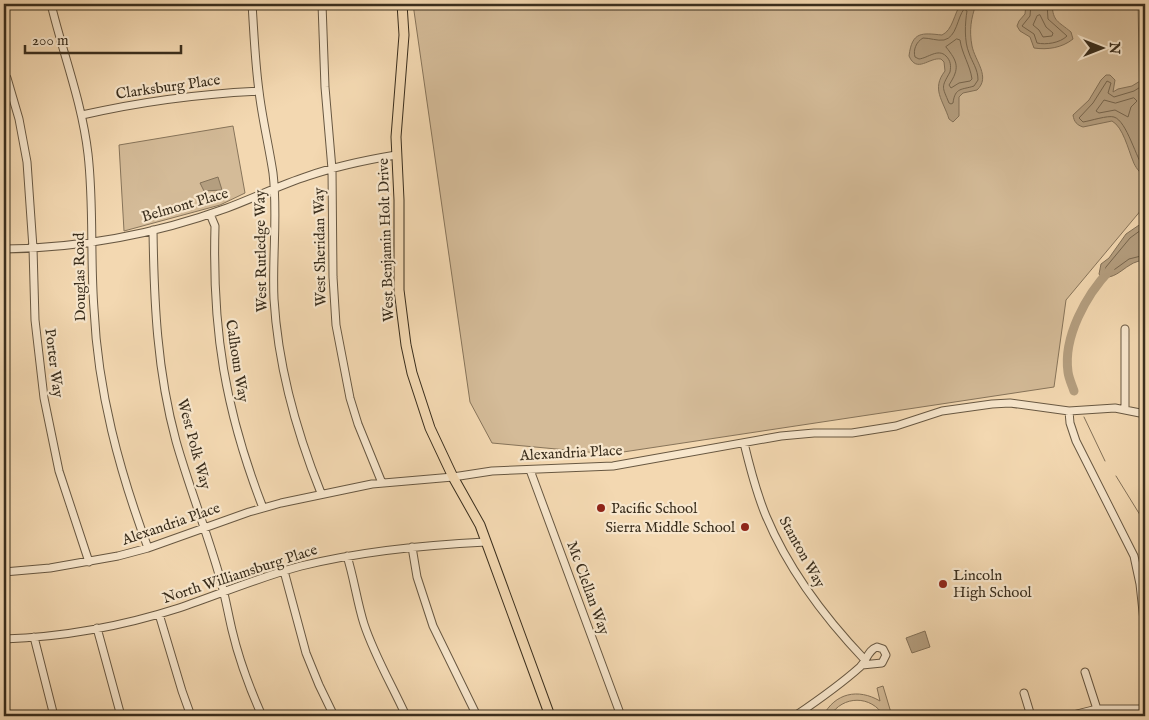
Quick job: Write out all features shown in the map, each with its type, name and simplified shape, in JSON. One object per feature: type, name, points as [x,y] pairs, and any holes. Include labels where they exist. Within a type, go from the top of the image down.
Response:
[{"type":"main road","name":"West Benjamin Holt Drive","points":[[402,4],[404,35],[396,155],[399,200],[399,290],[406,345],[412,373],[430,428],[453,477],[476,516],[550,716]]},
{"type":"street","name":"Douglas Road","points":[[50,4],[82,115],[91,178],[94,317],[104,399],[122,472],[148,548]]},
{"type":"street","name":"West Rutledge Way","points":[[252,4],[259,91],[273,174],[274,299],[280,356],[294,418],[321,493]]},
{"type":"street","name":"West Sheridan Way","points":[[322,4],[325,87],[332,169],[333,276],[340,349],[356,415],[382,483]]},
{"type":"street","name":"Porter Way","points":[[4,76],[8,78],[25,147],[29,178],[35,320],[44,398],[63,484],[89,562]]},
{"type":"street","name":"Clarksburg Place","points":[[82,115],[172,98],[259,91]]},
{"type":"street","name":"Belmont Place","points":[[4,249],[93,242],[153,230],[210,214],[332,169],[396,155]]},
{"type":"street","name":"Calhoun Way","points":[[210,214],[215,226],[215,303],[224,379],[237,434],[263,508]]},
{"type":"street","name":"West Polk Way","points":[[153,230],[156,324],[162,378],[176,440],[205,528],[241,661],[262,716]]},
{"type":"street","points":[[1125,329],[1125,410]]},
{"type":"street","name":"Alexandria Place","points":[[4,572],[89,562],[148,548],[263,508],[321,493],[382,483],[453,477],[492,471],[613,466],[796,434],[852,433],[896,426],[942,411],[992,404],[1010,403],[1069,411],[1104,408],[1145,414]]},
{"type":"street","points":[[1069,411],[1070,423],[1076,442],[1134,556],[1140,584],[1145,630]]},
{"type":"street","name":"Stanton Way","points":[[744,443],[762,506],[783,551],[817,605],[863,662],[841,683],[795,716]]},
{"type":"street","name":"Mc Clellan Way","points":[[530,470],[621,716]]},
{"type":"street","name":"North Williamsburg Place","points":[[4,639],[34,637],[97,628],[159,614],[284,571],[346,556],[412,547],[486,542]]},
{"type":"street","points":[[412,547],[418,577],[433,626],[477,716]]},
{"type":"street","points":[[346,556],[370,641],[406,716]]},
{"type":"street","points":[[284,571],[306,654],[318,685],[334,716]]},
{"type":"street","points":[[159,614],[191,716]]},
{"type":"street","points":[[97,628],[121,716]]},
{"type":"street","points":[[34,637],[54,716]]},
{"type":"street","points":[[1084,672],[1097,709]]},
{"type":"street","points":[[1024,693],[1031,716]]},
{"type":"street","points":[[1069,716],[1097,709],[1145,709]]},
{"type":"shaded area","points":[[413,4],[1138,4],[1142,209],[1066,300],[1054,387],[610,454],[492,443],[470,402]]},
{"type":"shaded area","points":[[233,126],[245,193],[220,205],[124,231],[119,145]]},
{"type":"shaded area","points":[[883,686],[892,716],[884,716],[872,704],[857,700],[842,704],[830,716],[823,716],[834,702],[848,695],[864,695],[880,701],[877,688]]},
{"type":"water","points":[[961,4],[976,4],[971,25],[971,40],[983,80],[977,90],[963,93],[959,97],[959,116],[953,122],[949,119],[939,95],[939,83],[945,71],[944,62],[941,59],[937,59],[924,64],[916,64],[909,56],[910,48],[915,38],[919,35],[942,35],[946,33]]},
{"type":"water","points":[[1026,4],[1052,4],[1055,18],[1071,32],[1073,39],[1054,48],[1034,48],[1030,37],[1020,31],[1017,26],[1025,14]]},
{"type":"water","points":[[1106,75],[1110,75],[1115,80],[1113,92],[1132,86],[1145,78],[1145,105],[1141,115],[1145,129],[1145,177],[1135,165],[1122,133],[1116,124],[1112,121],[1083,127],[1074,120],[1073,115],[1089,100]]},
{"type":"water","points":[[218,177],[222,190],[204,191],[200,183]]},
{"type":"water","points":[[1145,221],[1145,259],[1132,264],[1113,276],[1101,277],[1099,274],[1101,264],[1109,258],[1126,234]]},
{"type":"water","points":[[925,631],[930,647],[912,653],[906,638]]},
{"type":"waterway","points":[[1074,391],[1068,375],[1067,359],[1073,331],[1085,304],[1110,270]]},
{"type":"waterway","points":[[1084,417],[1105,461]]},
{"type":"waterway","points":[[1116,476],[1145,523]]},
{"type":"place","name":"Pacific School","points":[[601,508]]},
{"type":"place","name":"Sierra Middle School","points":[[745,527]]},
{"type":"place","name":"Lincoln High School","points":[[943,584]]}]
